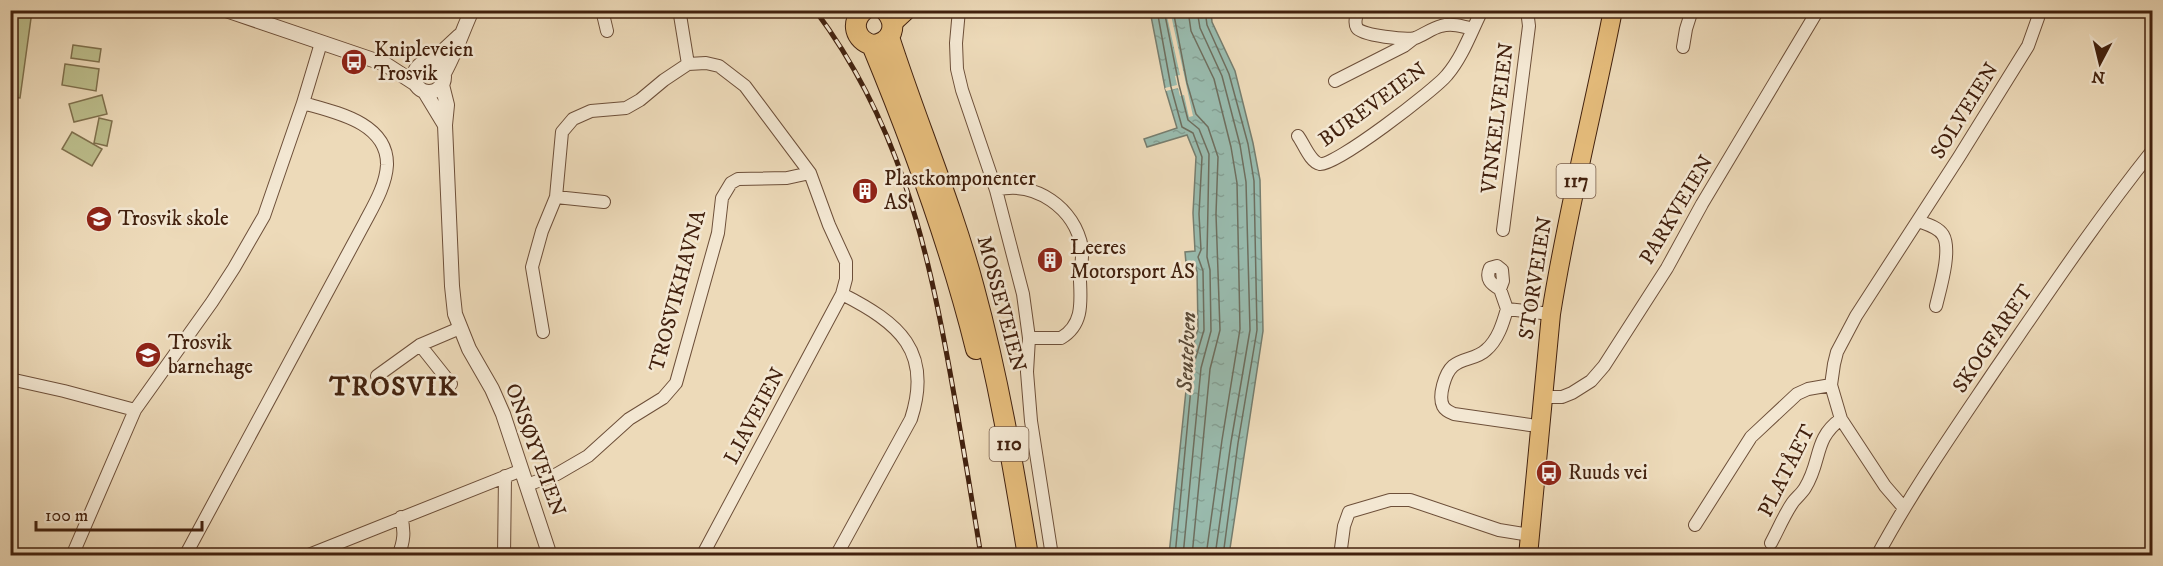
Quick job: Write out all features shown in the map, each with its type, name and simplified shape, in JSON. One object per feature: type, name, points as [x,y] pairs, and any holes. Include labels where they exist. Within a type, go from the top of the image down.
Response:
[{"type":"highway","name":"110","points":[[857,13],[855,29],[859,38],[889,25]]},
{"type":"highway","name":"MOSSEVEIEN","points":[[889,25],[923,176],[962,299],[991,417],[1014,555]]},
{"type":"highway","name":"MOSSEVEIEN","points":[[889,25],[906,90],[947,200],[974,287],[1002,403],[1028,555]]},
{"type":"main road","name":"STORVEIEN","points":[[1528,555],[1551,314],[1565,232],[1614,10]]},
{"type":"street","points":[[226,10],[385,64],[420,88],[434,91],[443,80],[459,36],[472,10]]},
{"type":"street","points":[[602,10],[608,31]]},
{"type":"street","points":[[684,10],[680,15],[688,64]]},
{"type":"street","name":"MOSSEVEIEN","points":[[959,10],[956,43],[957,69],[996,190],[1023,294],[1029,338],[1027,372],[1031,421],[1052,555]]},
{"type":"street","points":[[1359,10],[1356,21],[1357,28],[1362,32],[1413,39]]},
{"type":"street","name":"BUREVEIEN","points":[[1298,136],[1314,161],[1322,165],[1352,149],[1446,77],[1458,60],[1482,10]]},
{"type":"street","name":"VINKELVEIEN","points":[[1503,230],[1529,26],[1527,10]]},
{"type":"street","points":[[1683,46],[1692,10]]},
{"type":"street","name":"PARKVEIEN","points":[[1544,397],[1562,397],[1581,388],[1604,366],[1667,268],[1702,204],[1818,10]]},
{"type":"street","name":"SOLVEIEN","points":[[1904,508],[1885,486],[1841,419],[1831,385],[1834,364],[1843,340],[1874,288],[2028,46],[2038,18]]},
{"type":"street","points":[[1335,81],[1441,26],[1456,25],[1473,29]]},
{"type":"street","points":[[420,88],[415,73],[459,36]]},
{"type":"street","points":[[72,555],[135,410],[212,302],[264,216],[303,103],[321,42]]},
{"type":"street","points":[[543,332],[532,267],[542,231],[556,196],[562,132],[573,119],[591,111],[626,108],[688,64],[706,63],[719,66],[745,86],[810,173],[829,225],[846,262],[846,279],[842,294],[859,303],[900,333],[914,356],[919,383],[918,399],[911,419],[836,555]]},
{"type":"street","points":[[385,64],[439,66],[443,80]]},
{"type":"street","name":"ONSØYVEIEN","points":[[443,80],[447,105],[445,125],[452,286],[460,328],[503,414],[550,555]]},
{"type":"street","name":"ONSØYVEIEN","points":[[420,88],[445,125]]},
{"type":"street","points":[[184,555],[365,222],[380,193],[385,176],[387,165],[385,152],[376,137],[364,124],[303,103]]},
{"type":"street","name":"SKOGFARET","points":[[1877,555],[1904,508],[2038,307],[2118,194],[2152,151]]},
{"type":"street","name":"TROSVIKHAVNA","points":[[527,484],[557,474],[588,456],[629,419],[663,398],[676,382],[718,233],[722,198],[731,183],[738,179],[787,178],[810,173]]},
{"type":"street","points":[[996,190],[1013,186],[1050,200],[1063,209],[1072,220],[1082,248],[1082,306],[1073,327],[1061,338],[1029,338]]},
{"type":"street","points":[[556,196],[604,202]]},
{"type":"street","points":[[1918,220],[1940,232],[1946,245],[1943,275],[1936,306]]},
{"type":"street","points":[[1500,289],[1507,309],[1495,339],[1487,350],[1453,366],[1448,373],[1442,393],[1443,407],[1454,414],[1530,425]]},
{"type":"street","name":"LIAVEIEN","points":[[702,555],[842,294]]},
{"type":"street","points":[[1507,309],[1551,314]]},
{"type":"street","points":[[377,376],[420,345],[460,328]]},
{"type":"street","points":[[420,345],[450,384]]},
{"type":"street","points":[[10,379],[64,390],[135,410]]},
{"type":"street","points":[[1695,525],[1751,437],[1797,394],[1808,388],[1831,385]]},
{"type":"street","name":"PLATÅET","points":[[1771,543],[1792,504],[1811,476],[1824,436],[1829,428],[1841,419]]},
{"type":"street","points":[[306,555],[522,470]]},
{"type":"street","points":[[504,555],[506,476]]},
{"type":"street","points":[[1340,555],[1344,526],[1349,512],[1390,500],[1410,500],[1499,530],[1530,535]]},
{"type":"street","points":[[398,555],[403,544],[404,528],[400,517]]},
{"type":"green space","points":[[11,10],[32,11],[20,98],[11,97]]},
{"type":"green space","points":[[73,45],[101,49],[99,62],[71,58]]},
{"type":"green space","points":[[65,64],[99,69],[96,91],[62,85]]},
{"type":"green space","points":[[102,95],[107,114],[74,122],[69,104]]},
{"type":"green space","points":[[99,118],[112,121],[107,146],[94,143]]},
{"type":"green space","points":[[72,132],[102,149],[92,166],[62,149]]},
{"type":"water","points":[[1150,11],[1211,11],[1212,22],[1235,71],[1260,180],[1263,331],[1229,555],[1169,555],[1188,371],[1186,370],[1198,329],[1197,271],[1195,264],[1186,263],[1185,252],[1195,251],[1193,213],[1196,157],[1187,135],[1147,147],[1144,139],[1177,128],[1165,88]]},
{"type":"pier","points":[[1171,15],[1193,116],[1189,117],[1184,95],[1180,96],[1178,88],[1166,91],[1165,88],[1177,85],[1175,76],[1180,75],[1167,16]]},
{"type":"railway","points":[[815,10],[844,52],[868,95],[905,183],[919,229],[941,323],[981,556]]},
{"type":"place","name":"Knipleveien Trosvik","points":[[354,62]]},
{"type":"place","name":"Plastkomponenter AS","points":[[865,191]]},
{"type":"place","name":"Trosvik skole","points":[[99,219]]},
{"type":"place","name":"Leeres Motorsport AS","points":[[1050,260]]},
{"type":"place","name":"Trosvik barnehage","points":[[148,355]]},
{"type":"place","name":"Ruuds vei","points":[[1549,473]]},
{"type":"district","name":"TROSVIK","points":[[394,387]]},
{"type":"water label","name":"Seutelven","points":[[1187,352]]}]
